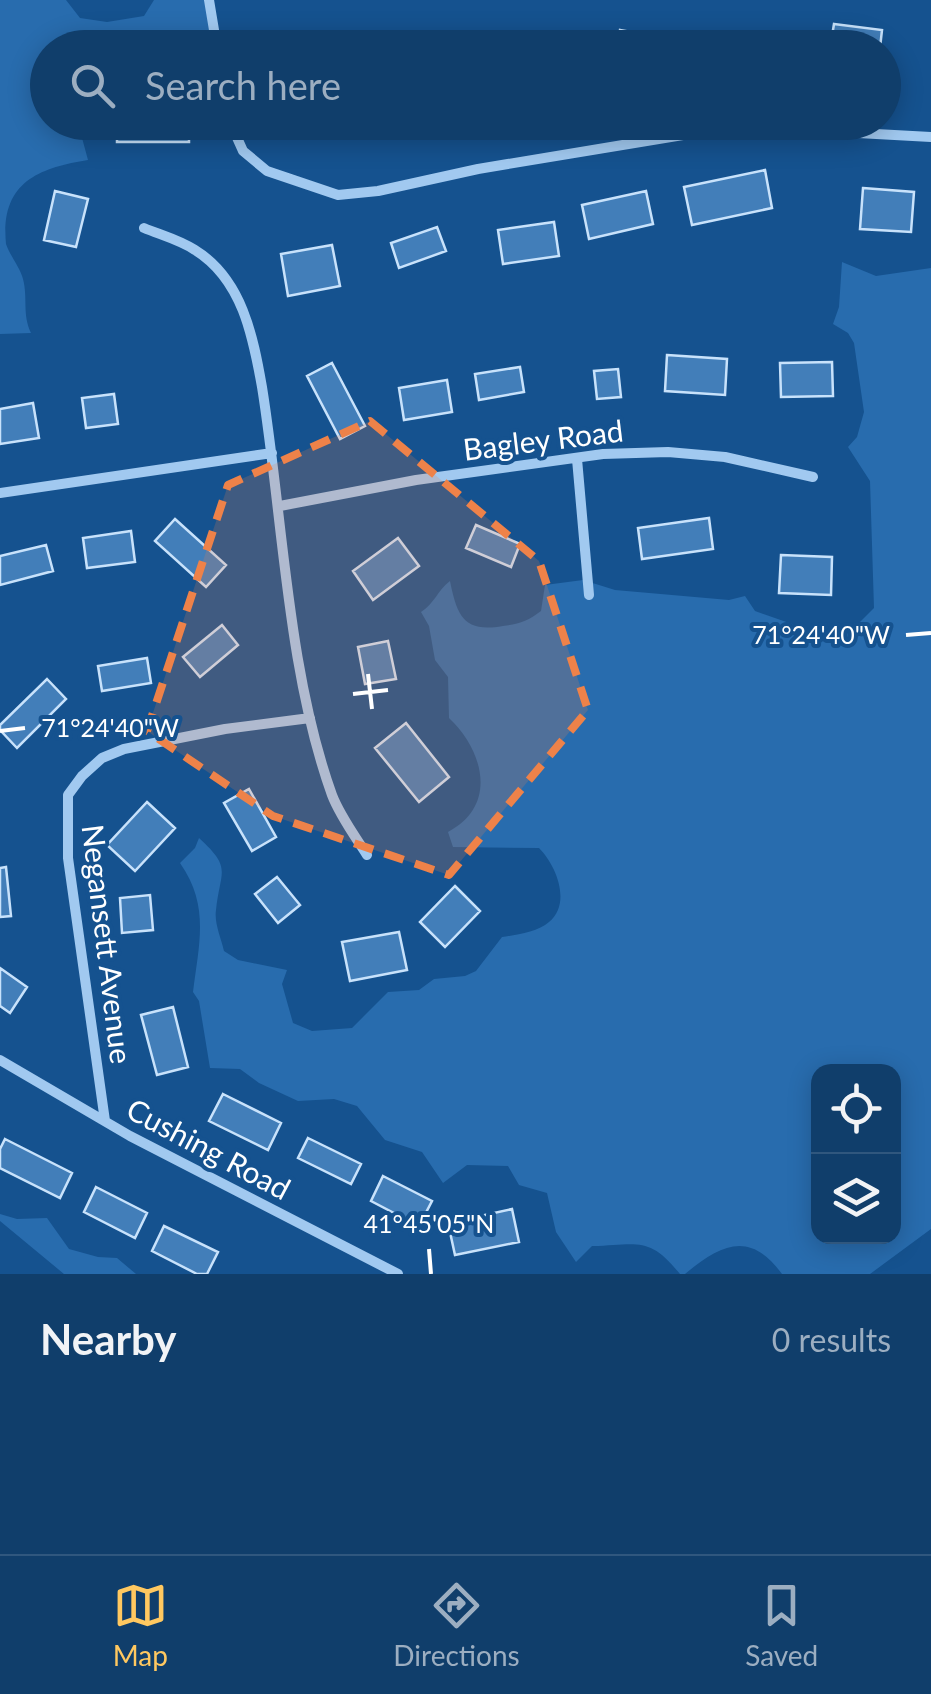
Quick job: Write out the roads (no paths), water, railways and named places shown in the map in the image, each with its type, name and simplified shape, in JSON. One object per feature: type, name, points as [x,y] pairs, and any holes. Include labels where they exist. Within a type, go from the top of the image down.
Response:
[{"type":"street","points":[[209,0],[214,30]]},
{"type":"street","points":[[901,136],[931,138]]},
{"type":"street","points":[[238,140],[243,151],[267,171],[338,195],[378,191],[478,169],[649,140]]},
{"type":"street","points":[[144,228],[196,250],[224,276],[242,306],[254,342],[310,718],[333,798],[366,855]]},
{"type":"street","name":"Bagley Road","points":[[280,506],[416,480],[603,454],[668,452],[725,457],[813,478]]},
{"type":"street","points":[[0,494],[272,453]]},
{"type":"street","points":[[576,459],[589,595]]},
{"type":"street","name":"Negansett Avenue","points":[[105,1121],[68,858],[68,795],[102,758],[124,749],[224,729],[310,718]]},
{"type":"street","name":"Cushing Road","points":[[0,1060],[105,1121],[398,1274]]}]
